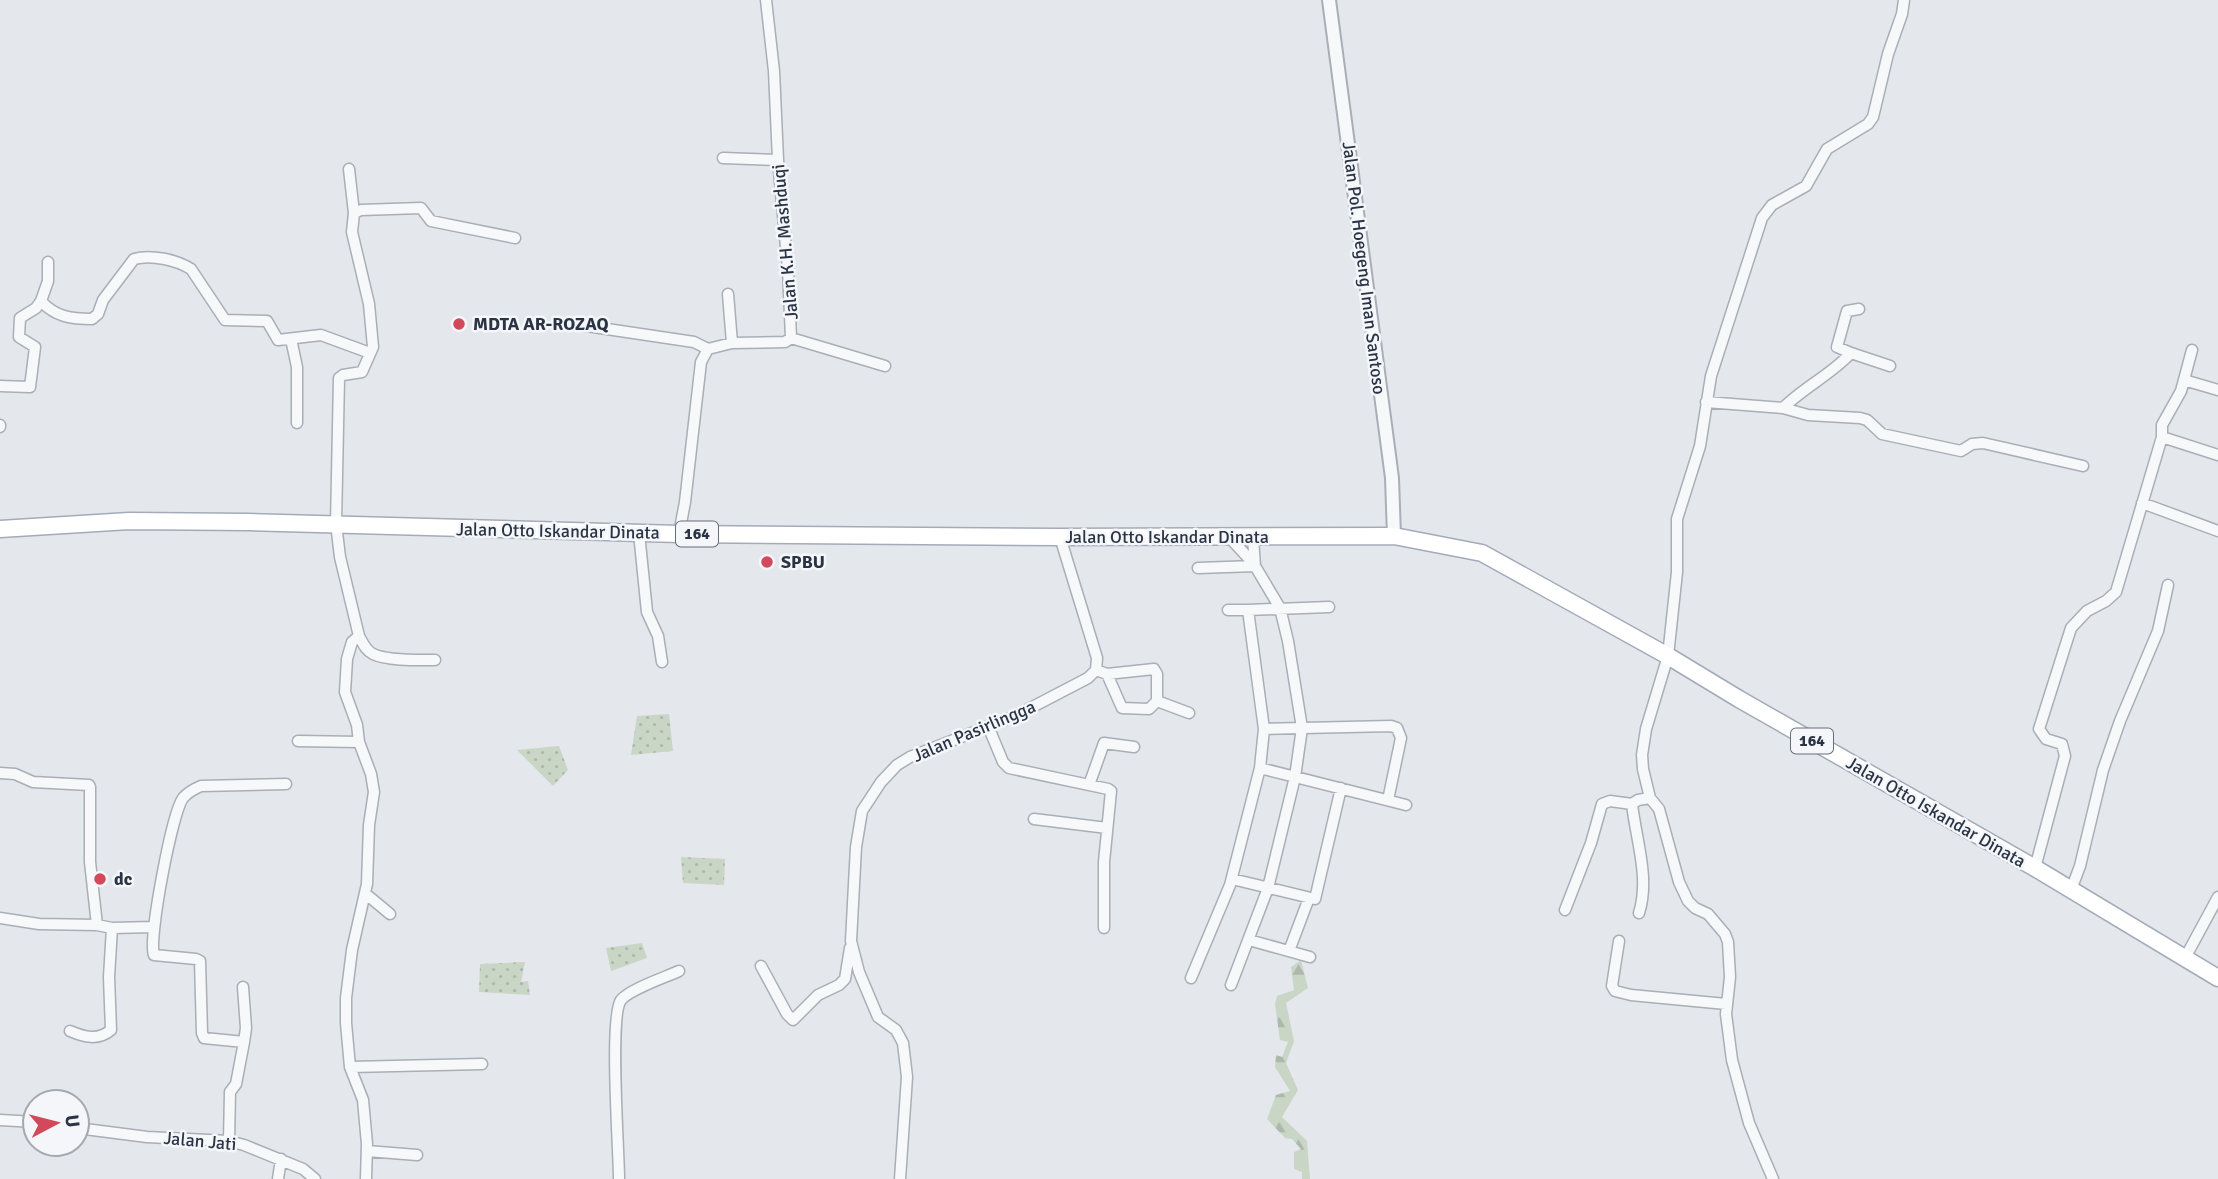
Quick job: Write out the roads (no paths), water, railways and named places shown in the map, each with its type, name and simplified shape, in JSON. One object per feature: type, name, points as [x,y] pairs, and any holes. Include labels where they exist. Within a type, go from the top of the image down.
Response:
[{"type":"main road","name":"Jalan Otto Iskandar Dinata","points":[[0,529],[129,522],[336,524],[679,534],[1230,538],[1394,536],[1482,553],[1668,656],[2035,868],[2218,978]]},
{"type":"street","name":"Jalan K.H. Mashduqi","points":[[708,349],[732,343],[785,342],[791,338],[772,38],[766,0]]},
{"type":"street","name":"Jalan Pol. Hoegeng Iman Santoso","points":[[1329,0],[1392,478],[1394,536]]},
{"type":"street","points":[[1773,1179],[1741,1099],[1728,1032],[1728,942],[1708,914],[1688,901],[1679,882],[1659,809],[1650,798],[1642,755],[1649,718],[1668,656],[1677,572],[1677,519],[1700,446],[1711,376],[1762,218],[1772,205],[1806,186],[1827,149],[1868,124],[1873,117],[1904,0]]},
{"type":"street","points":[[723,158],[778,160]]},
{"type":"street","points":[[349,169],[354,214],[352,232],[369,304],[373,347],[362,372],[339,378],[336,524],[340,557],[359,636],[365,647],[373,654],[435,660]]},
{"type":"street","points":[[354,214],[368,209],[421,208],[431,221],[515,238]]},
{"type":"street","points":[[41,301],[49,311],[72,319],[92,319],[134,259],[141,257],[165,260],[191,269],[224,320],[267,321],[278,340],[321,335],[370,353]]},
{"type":"street","points":[[0,386],[30,387],[35,347],[19,337],[18,327],[20,318],[36,308],[41,301],[48,281],[48,262]]},
{"type":"street","points":[[728,294],[732,343]]},
{"type":"street","points":[[1859,309],[1847,311],[1837,347],[1890,366]]},
{"type":"street","points":[[580,326],[694,342],[708,349],[701,362],[679,534]]},
{"type":"street","points":[[791,338],[886,366]]},
{"type":"street","points":[[291,340],[297,367],[297,422]]},
{"type":"street","points":[[2035,868],[2064,756],[2062,744],[2042,735],[2041,723],[2071,628],[2087,611],[2116,592],[2162,437],[2162,425],[2177,400],[2192,350]]},
{"type":"street","points":[[1783,408],[1851,353]]},
{"type":"street","points":[[2184,380],[2218,390]]},
{"type":"street","points":[[1706,402],[1783,408],[1808,415],[1867,420],[1882,434],[1961,451],[1972,444],[1983,443],[2084,466]]},
{"type":"street","points":[[2162,437],[2218,455]]},
{"type":"street","points":[[2142,503],[2218,531]]},
{"type":"street","points":[[639,533],[647,612],[659,636],[662,662]]},
{"type":"street","points":[[1060,537],[1097,658],[1096,670],[1107,674],[1154,669],[1157,674],[1157,701],[1149,709],[1122,708],[1107,674]]},
{"type":"street","points":[[1230,538],[1254,565],[1280,608],[1288,641],[1301,728],[1295,777],[1268,888],[1231,985]]},
{"type":"street","points":[[1253,538],[1254,565]]},
{"type":"street","points":[[1199,568],[1254,565]]},
{"type":"street","points":[[2071,890],[2080,866],[2104,770],[2120,721],[2158,631],[2168,585]]},
{"type":"street","points":[[1228,610],[1329,607]]},
{"type":"street","points":[[1191,978],[1232,880],[1260,768],[1264,729],[1248,610]]},
{"type":"street","points":[[359,636],[352,642],[347,659],[345,692],[357,725],[359,742],[371,774],[374,792],[369,825],[366,894],[359,912],[348,971],[346,1023],[350,1067],[363,1100],[366,1179]]},
{"type":"street","name":"Jalan Pasirlingga","points":[[900,1179],[907,1077],[903,1042],[896,1030],[878,1017],[859,972],[852,941],[856,847],[862,811],[870,797],[897,765],[910,757],[1014,716],[1088,678],[1096,670]]},
{"type":"street","points":[[1157,701],[1189,713]]},
{"type":"street","points":[[988,726],[1003,762],[1009,768],[1111,791],[1104,862],[1104,928]]},
{"type":"street","points":[[1264,729],[1397,728],[1401,738],[1388,800]]},
{"type":"street","points":[[298,741],[359,742]]},
{"type":"street","points":[[1089,785],[1104,743],[1134,747]]},
{"type":"street","points":[[1260,768],[1406,805]]},
{"type":"street","points":[[0,773],[15,774],[33,782],[89,786],[90,862],[97,925]]},
{"type":"street","points":[[244,1042],[204,1038],[200,961],[154,955],[153,927],[178,807],[183,798],[201,786],[286,784]]},
{"type":"street","points":[[1232,880],[1308,898],[1317,897],[1342,788]]},
{"type":"street","points":[[1565,910],[1591,843],[1602,804],[1610,801],[1632,804],[1650,798]]},
{"type":"street","points":[[1632,804],[1644,884],[1639,913]]},
{"type":"street","points":[[1034,819],[1107,828]]},
{"type":"street","points":[[366,894],[390,914]]},
{"type":"street","points":[[2185,958],[2218,897]]},
{"type":"street","points":[[1289,951],[1308,898]]},
{"type":"street","points":[[0,918],[39,924],[153,927]]},
{"type":"street","points":[[70,1031],[86,1038],[106,1035],[111,1030],[109,977],[112,928]]},
{"type":"street","points":[[1249,940],[1310,957]]},
{"type":"street","points":[[761,966],[787,1014],[793,1020],[818,995],[839,985],[845,979],[852,941]]},
{"type":"street","points":[[1619,941],[1612,986],[1615,991],[1631,995],[1726,1004]]},
{"type":"street","points":[[619,1179],[616,1036],[618,1006],[624,997],[680,971]]},
{"type":"street","points":[[229,1141],[230,1090],[236,1084],[246,1028],[243,987]]},
{"type":"street","points":[[350,1067],[482,1065]]},
{"type":"street","points":[[0,1120],[21,1121]]},
{"type":"street","name":"Jalan Jati","points":[[91,1130],[229,1141],[281,1159],[303,1169],[315,1179]]},
{"type":"street","points":[[367,1151],[417,1155]]},
{"type":"street","points":[[278,1179],[281,1159]]},
{"type":"place","name":"MDTA AR-ROZAQ","points":[[459,324]]},
{"type":"place","name":"SPBU","points":[[767,562]]},
{"type":"place","name":"dc","points":[[100,879]]}]
